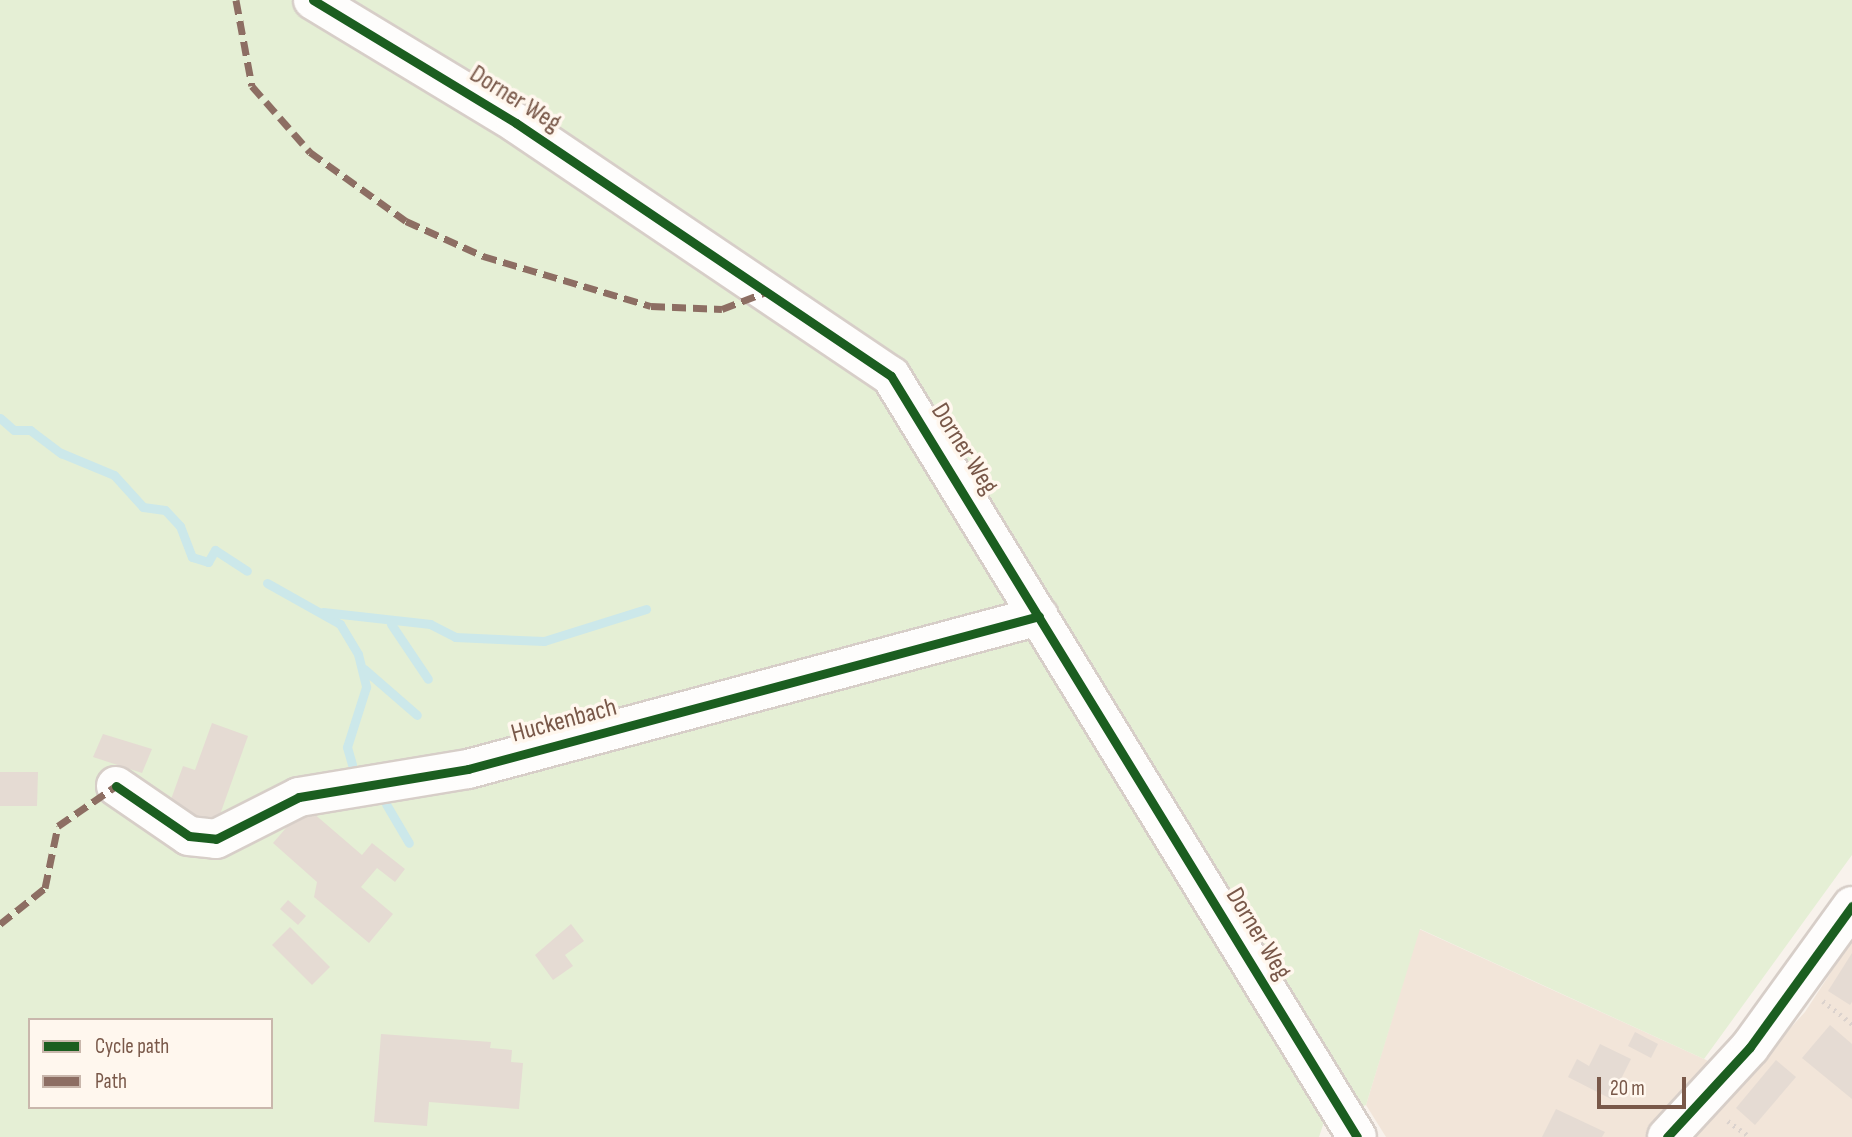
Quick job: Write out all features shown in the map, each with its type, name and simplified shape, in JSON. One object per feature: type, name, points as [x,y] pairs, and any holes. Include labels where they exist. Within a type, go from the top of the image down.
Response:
[{"type":"street","name":"Dorner Weg","points":[[313,0],[516,122],[879,364],[902,389],[1357,1137]]},
{"type":"street","name":"Huckenbach","points":[[116,786],[189,836],[216,839],[299,797],[468,769],[1040,616]]},
{"type":"street","points":[[1667,1137],[1750,1047],[1852,906]]},
{"type":"shaded area","points":[[1419,929],[1717,1065],[1647,1137],[1386,1137],[1366,1105]]},
{"type":"shaded area","points":[[1852,940],[1852,1137],[1691,1137],[1805,1012]]},
{"type":"green space","points":[[0,0],[1852,0],[1852,855],[1704,1059],[1420,929],[1366,1105],[1324,1122],[1319,1137],[0,1137]]},
{"type":"building","points":[[212,723],[248,736],[217,823],[169,805],[183,766],[195,770]]},
{"type":"building","points":[[103,734],[152,749],[142,773],[93,757]]},
{"type":"building","points":[[0,772],[38,772],[37,806],[0,806]]},
{"type":"building","points":[[305,806],[362,855],[372,843],[405,869],[395,882],[377,868],[361,887],[393,914],[369,943],[314,897],[317,882],[273,843]]},
{"type":"building","points":[[288,900],[306,916],[298,925],[280,909]]},
{"type":"building","points":[[571,924],[584,941],[565,955],[573,966],[553,980],[535,955]]},
{"type":"building","points":[[290,927],[330,967],[312,985],[272,945]]},
{"type":"building","points":[[1852,953],[1852,1002],[1850,1005],[1828,991]]},
{"type":"building","points":[[1830,1025],[1852,1044],[1852,1099],[1802,1058]]},
{"type":"building","points":[[1635,1032],[1658,1044],[1651,1058],[1628,1046]]},
{"type":"building","points":[[381,1034],[491,1042],[490,1048],[512,1050],[511,1062],[523,1063],[519,1109],[429,1102],[427,1126],[374,1122]]},
{"type":"building","points":[[1600,1044],[1631,1059],[1611,1099],[1568,1077],[1577,1059],[1589,1066]]},
{"type":"building","points":[[1776,1060],[1796,1077],[1755,1125],[1736,1108]]},
{"type":"building","points":[[1556,1109],[1605,1132],[1602,1137],[1542,1137]]},
{"type":"waterway","name":"Huckenbach","points":[[0,418],[14,430],[30,430],[61,453],[114,475],[143,507],[165,510],[180,526],[192,557],[208,562],[215,550],[247,571]]},
{"type":"waterway","name":"Huckenbach","points":[[267,583],[340,624],[358,654],[366,687],[347,747],[352,764]]},
{"type":"waterway","points":[[323,612],[430,624],[455,637],[544,641],[646,609]]},
{"type":"waterway","points":[[391,624],[428,679]]},
{"type":"waterway","points":[[364,669],[417,715]]},
{"type":"waterway","name":"Huckenbach","points":[[386,804],[409,843]]},
{"type":"marked path","points":[[236,0],[252,86],[310,152],[406,221],[483,256],[651,306],[722,309],[769,291]]},
{"type":"marked path","points":[[0,924],[45,888],[58,826],[116,786]]},
{"type":"cycle path","points":[[313,0],[516,123],[891,376],[1357,1137]]},
{"type":"cycle path","points":[[116,786],[189,836],[216,839],[299,797],[468,769],[1039,616]]},
{"type":"cycle path","points":[[1667,1137],[1750,1047],[1852,906]]}]
